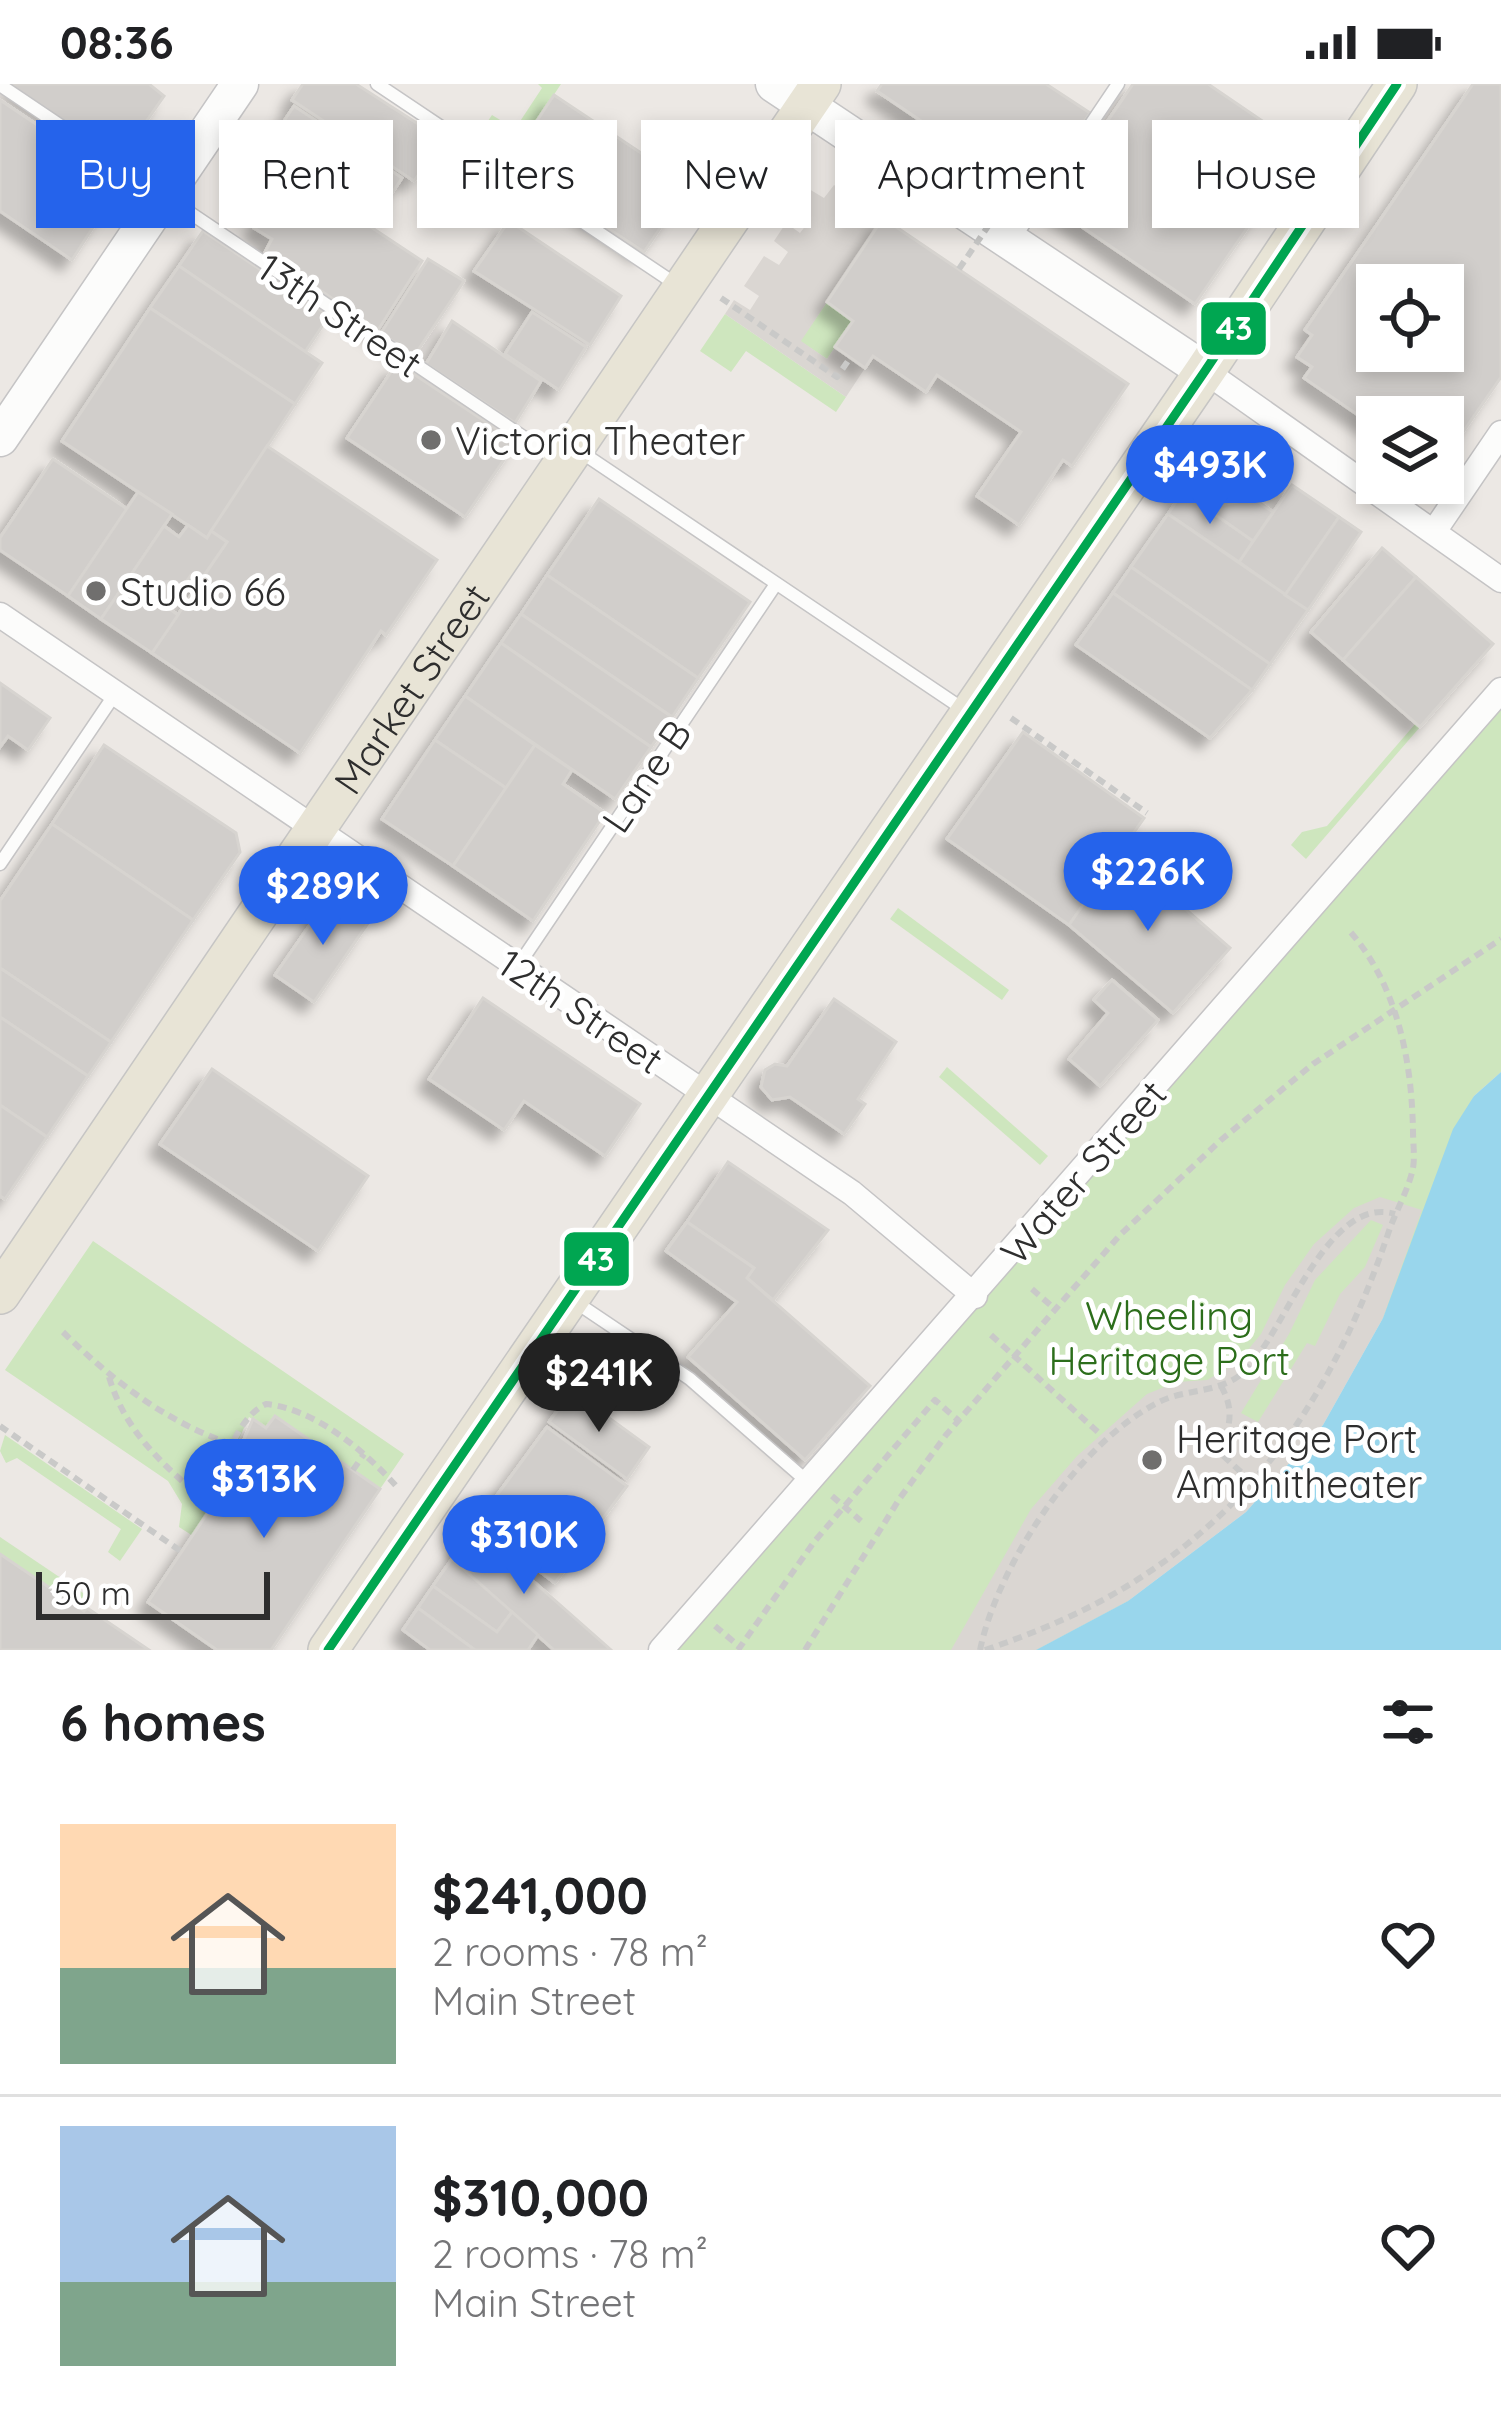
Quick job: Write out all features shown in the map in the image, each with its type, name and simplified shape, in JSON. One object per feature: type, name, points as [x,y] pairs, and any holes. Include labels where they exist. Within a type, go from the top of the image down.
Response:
[{"type":"main road","points":[[328,1650],[1397,84]]},
{"type":"main road","name":"Market Street","points":[[0,1294],[681,288],[800,91]]},
{"type":"street","points":[[195,150],[240,84]]},
{"type":"street","points":[[800,91],[1501,580]]},
{"type":"street","points":[[0,438],[142,228]]},
{"type":"street","points":[[1435,530],[1501,433]]},
{"type":"street","name":"12th Street","points":[[0,615],[852,1193],[974,1296]]},
{"type":"street","name":"Water Street","points":[[661,1650],[1501,690]]},
{"type":"lane","points":[[377,84],[681,288]]},
{"type":"lane","points":[[1011,242],[1118,84]]},
{"type":"lane","name":"13th Street","points":[[0,85],[52,120]]},
{"type":"lane","name":"13th Street","points":[[195,216],[776,584],[968,713]]},
{"type":"lane","name":"Lane B","points":[[517,968],[776,584]]},
{"type":"lane","points":[[0,864],[115,694]]},
{"type":"lane","points":[[568,1297],[690,1379],[811,1481]]},
{"type":"path","points":[[958,269],[986,228]]},
{"type":"path","points":[[722,298],[837,377],[850,358]]},
{"type":"path","points":[[1011,718],[1147,813]]},
{"type":"path","points":[[982,1650],[1103,1603],[1187,1544],[1252,1483],[1312,1408],[1351,1334],[1413,1168],[1412,1097],[1403,1033],[1368,956],[1347,928]]},
{"type":"path","points":[[805,1650],[900,1498],[959,1421],[1120,1235],[1221,1140],[1312,1064],[1501,939]]},
{"type":"path","points":[[982,1650],[998,1586],[1019,1548],[1040,1516],[1106,1442],[1164,1399],[1221,1386],[1240,1376],[1257,1358],[1301,1282],[1347,1227],[1378,1209],[1395,1214]]},
{"type":"path","points":[[1032,1289],[1056,1310]]},
{"type":"path","points":[[63,1332],[108,1373],[182,1424],[234,1445]]},
{"type":"path","points":[[991,1335],[1100,1433]]},
{"type":"path","points":[[108,1373],[131,1428],[210,1506],[249,1417],[266,1404],[304,1416],[364,1454],[397,1487]]},
{"type":"path","points":[[1221,1386],[1232,1411],[1219,1452],[1252,1483]]},
{"type":"path","points":[[738,1650],[843,1505],[934,1400],[959,1421]]},
{"type":"path","points":[[0,1426],[182,1552]]},
{"type":"path","points":[[352,1470],[364,1454]]},
{"type":"path","points":[[811,1481],[861,1521]]},
{"type":"green space","points":[[538,84],[561,84],[537,120],[521,120],[542,88]]},
{"type":"green space","points":[[827,302],[853,321],[827,359],[800,341]]},
{"type":"green space","points":[[725,314],[846,397],[836,412],[746,351],[731,372],[700,351]]},
{"type":"green space","name":"Wheeling Heritage Port","points":[[1501,690],[1501,1072],[1474,1096],[1383,1318],[1128,1601],[1036,1650],[661,1650]]},
{"type":"green space","points":[[1416,723],[1420,727],[1306,859],[1291,845],[1302,832],[1327,826]]},
{"type":"green space","points":[[898,908],[1009,990],[1002,1000],[890,919]]},
{"type":"green space","points":[[947,1067],[1048,1156],[1040,1165],[939,1077]]},
{"type":"green space","points":[[93,1241],[404,1454],[380,1489],[275,1416],[266,1428],[249,1417],[209,1504],[212,1507],[193,1536],[179,1527],[182,1504],[168,1481],[5,1370]]},
{"type":"green space","points":[[5,1435],[142,1529],[120,1561],[108,1552],[121,1529],[17,1458],[6,1463],[0,1451]]},
{"type":"green space","points":[[0,1537],[92,1599],[84,1611],[0,1554]]},
{"type":"shaded area","points":[[835,186],[835,228],[876,228],[801,341],[827,359],[835,347],[865,368],[846,397],[725,314],[734,300],[750,310],[759,296],[744,286],[764,256],[779,265],[788,252],[774,241],[783,228],[800,233],[811,228],[811,190],[824,198]]},
{"type":"shaded area","points":[[1380,1197],[1422,1210],[1383,1318],[1323,1425],[1246,1512],[1128,1601],[1036,1650],[951,1650],[1031,1509],[1077,1456],[1147,1394],[1177,1382],[1207,1380],[1237,1363],[1261,1334],[1285,1285],[1314,1244],[1354,1208]],"holes":[[[1371,1220],[1383,1225],[1365,1267],[1340,1294],[1315,1346],[1307,1343],[1258,1422],[1241,1413],[1315,1280]]]},
{"type":"water","points":[[1501,1072],[1501,1650],[1036,1650],[1128,1601],[1246,1512],[1323,1425],[1383,1318],[1453,1129],[1474,1096]]},
{"type":"building","points":[[8,84],[149,84],[164,96],[147,120],[60,120]]},
{"type":"building","points":[[303,84],[356,84],[417,123],[417,177],[414,181],[393,167],[393,120],[322,120],[292,100]]},
{"type":"building","points":[[882,84],[1046,84],[1090,113],[1085,120],[920,120],[877,91]]},
{"type":"building","points":[[1133,84],[1208,84],[1261,120],[1152,120],[1152,228],[1247,228],[1195,304],[1084,228],[1128,228],[1128,120],[1108,120]]},
{"type":"building","points":[[1473,84],[1501,84],[1501,377],[1464,430],[1464,396],[1356,396],[1356,414],[1304,378],[1312,367],[1297,357],[1312,335],[1305,330]]},
{"type":"building","points":[[554,95],[592,120],[537,120]]},
{"type":"building","points":[[0,100],[36,124],[36,228],[93,228],[72,260],[0,211]]},
{"type":"building","points":[[294,106],[315,120],[285,120]]},
{"type":"building","points":[[617,137],[641,153],[641,228],[660,228],[644,252],[608,228],[617,228]]},
{"type":"building","points":[[254,228],[372,228],[422,261],[378,330],[265,252],[272,239]]},
{"type":"building","points":[[504,228],[519,228],[621,296],[590,345],[474,271]]},
{"type":"building","points":[[876,228],[898,228],[1128,384],[1072,466],[1063,460],[1019,525],[977,496],[1021,432],[937,375],[926,392],[873,356],[865,368],[835,347],[853,321],[827,302]]},
{"type":"building","points":[[203,231],[329,316],[305,352],[179,266]]},
{"type":"building","points":[[428,259],[464,281],[414,356],[381,333]]},
{"type":"building","points":[[179,266],[322,363],[295,404],[150,308]]},
{"type":"building","points":[[150,308],[295,404],[207,538],[62,441]]},
{"type":"building","points":[[532,312],[586,347],[559,390],[505,354]]},
{"type":"building","points":[[452,321],[541,381],[515,423],[426,364]]},
{"type":"building","name":"Victoria Theater","points":[[397,363],[516,442],[465,517],[347,438]]},
{"type":"building","points":[[267,446],[437,560],[386,635],[381,631],[300,753],[152,653],[227,542],[211,531]]},
{"type":"building","points":[[53,459],[127,509],[68,596],[0,550],[0,538]]},
{"type":"building","points":[[1292,485],[1339,517],[1285,595],[1239,562]]},
{"type":"building","points":[[138,492],[172,514],[101,619],[68,596]]},
{"type":"building","points":[[1183,492],[1253,541],[1239,562],[1168,514]]},
{"type":"building","points":[[599,499],[750,602],[698,678],[547,575]]},
{"type":"building","points":[[1254,499],[1273,512],[1253,541],[1210,511],[1214,506]]},
{"type":"building","points":[[1168,514],[1308,610],[1270,664],[1131,567]]},
{"type":"building","points":[[1339,517],[1361,532],[1308,610],[1285,595]]},
{"type":"building","points":[[188,525],[207,538],[211,531],[227,542],[200,581],[191,575],[168,608],[178,615],[152,653],[101,619],[164,526],[179,537]]},
{"type":"building","points":[[1382,548],[1416,577],[1343,660],[1311,632]]},
{"type":"building","points":[[1131,567],[1270,664],[1252,690],[1113,593]]},
{"type":"building","points":[[547,575],[698,678],[672,717],[521,614]]},
{"type":"building","points":[[1416,577],[1493,644],[1420,727],[1343,660]]},
{"type":"building","points":[[1113,593],[1252,690],[1210,738],[1076,645]]},
{"type":"building","points":[[521,614],[672,717],[651,747],[501,643]]},
{"type":"building","points":[[501,643],[651,747],[615,799],[465,696]]},
{"type":"building","points":[[0,683],[50,718],[28,750],[8,736],[0,747]]},
{"type":"building","points":[[465,696],[535,745],[506,788],[435,740]]},
{"type":"building","points":[[1023,732],[1144,818],[1069,925],[947,839]]},
{"type":"building","points":[[435,740],[506,788],[453,866],[382,819]]},
{"type":"building","points":[[104,745],[236,833],[240,852],[193,920],[52,824]]},
{"type":"building","points":[[535,745],[572,770],[563,784],[605,813],[533,921],[453,866]]},
{"type":"building","points":[[52,824],[193,920],[111,1042],[0,968],[0,901]]},
{"type":"building","points":[[1120,852],[1230,948],[1173,1013],[1069,925]]},
{"type":"building","points":[[332,893],[370,920],[314,1002],[275,975]]},
{"type":"building","points":[[0,968],[111,1042],[88,1076],[0,1017]]},
{"type":"building","points":[[1112,980],[1158,1020],[1100,1086],[1069,1059],[1108,1013],[1094,1000]]},
{"type":"building","points":[[483,998],[640,1104],[605,1156],[524,1101],[504,1130],[429,1079]]},
{"type":"building","points":[[834,999],[896,1042],[858,1099],[865,1104],[844,1134],[790,1097],[772,1100],[761,1087],[765,1070],[775,1064],[787,1066]]},
{"type":"building","points":[[0,1017],[88,1076],[47,1137],[0,1105]]},
{"type":"building","points":[[212,1069],[368,1176],[318,1251],[160,1144]]},
{"type":"building","points":[[0,1105],[47,1137],[5,1199],[0,1196]]},
{"type":"building","points":[[728,1162],[828,1230],[773,1300],[747,1278],[754,1268],[687,1222]]},
{"type":"building","points":[[687,1222],[754,1268],[747,1278],[870,1386],[805,1460],[688,1357],[737,1302],[666,1251]]},
{"type":"building","points":[[572,1391],[649,1447],[627,1479],[549,1422]]},
{"type":"building","points":[[275,1416],[380,1489],[271,1650],[217,1650],[148,1602],[219,1496],[253,1419],[266,1428]]},
{"type":"building","points":[[547,1427],[627,1486],[555,1583],[476,1524]]},
{"type":"building","points":[[474,1529],[611,1650],[554,1650],[452,1559]]},
{"type":"building","points":[[0,1554],[84,1611],[87,1608],[149,1650],[0,1650]]},
{"type":"building","points":[[452,1559],[512,1612],[497,1632],[433,1586]]},
{"type":"building","points":[[433,1586],[497,1632],[512,1612],[538,1635],[528,1650],[475,1650],[418,1608]]},
{"type":"building","points":[[418,1608],[475,1650],[430,1650],[403,1630]]},
{"type":"transit line","name":"43","points":[[328,1650],[1397,84]]},
{"type":"place","name":"Victoria Theater","points":[[431,440]]},
{"type":"place","name":"Studio 66","points":[[96,591]]},
{"type":"place","name":"Heritage Port Amphitheater","points":[[1152,1460]]}]
